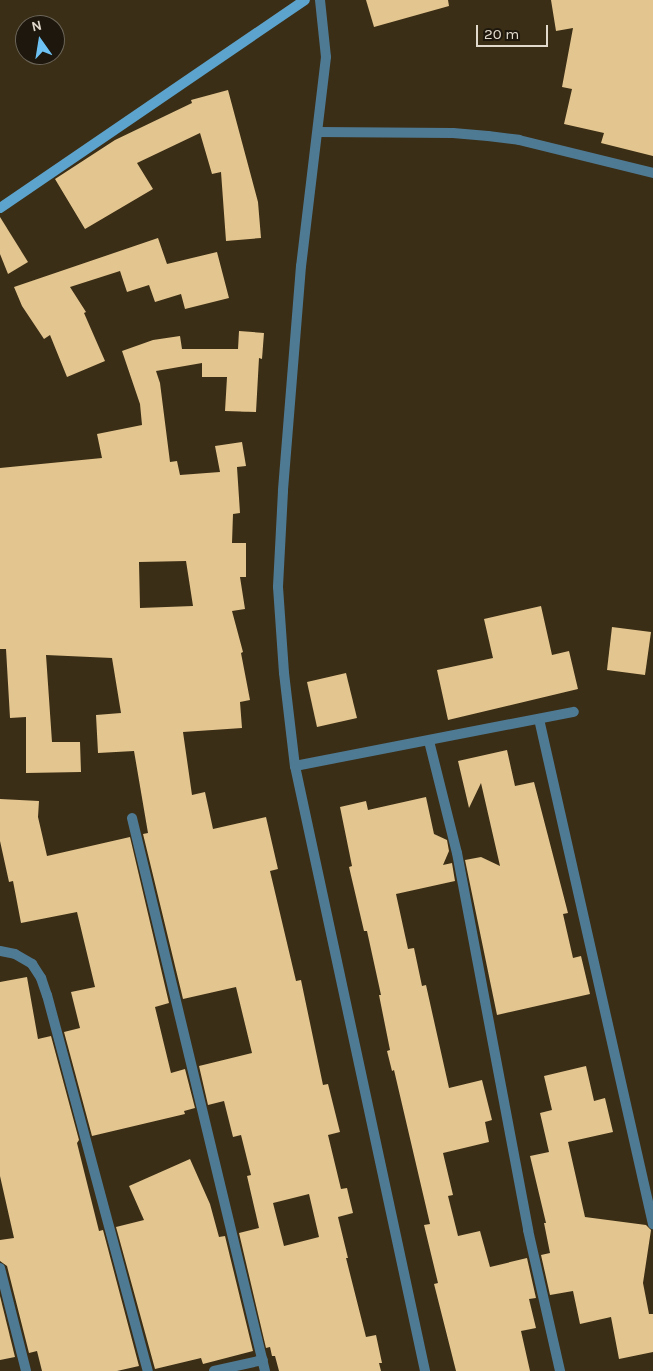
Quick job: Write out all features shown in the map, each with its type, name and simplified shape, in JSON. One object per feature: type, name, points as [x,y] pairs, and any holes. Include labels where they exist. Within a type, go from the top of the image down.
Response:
[{"type":"street","points":[[0,208],[304,0]]},
{"type":"street","points":[[320,0],[326,57],[300,276],[283,491],[278,587],[284,673],[295,766],[425,1371]]},
{"type":"street","points":[[318,132],[452,133],[488,136],[519,140],[653,173]]},
{"type":"street","points":[[295,766],[574,712]]},
{"type":"street","points":[[538,719],[653,1224]]},
{"type":"street","points":[[429,741],[457,853],[528,1230],[560,1371]]},
{"type":"street","points":[[132,818],[265,1371]]},
{"type":"street","points":[[0,951],[15,954],[32,964],[41,978],[47,995],[148,1371]]},
{"type":"street","points":[[0,1268],[26,1371]]},
{"type":"street","points":[[214,1371],[263,1360]]},
{"type":"building","points":[[366,0],[448,0],[449,6],[374,27]]},
{"type":"building","points":[[551,0],[653,0],[653,156],[601,143],[604,133],[564,124],[572,89],[562,87],[573,28],[556,31]]},
{"type":"building","points":[[228,90],[258,202],[261,238],[226,241],[221,172],[212,174],[200,133],[137,163],[153,189],[85,229],[55,179],[115,140],[192,103],[191,100]]},
{"type":"building","points":[[0,217],[28,262],[8,274],[0,254]]},
{"type":"building","points":[[158,238],[167,264],[217,252],[229,298],[185,309],[181,294],[155,302],[149,285],[127,292],[120,271],[70,287],[86,312],[84,313],[105,361],[67,377],[50,335],[44,339],[22,306],[14,287]]},
{"type":"building","points":[[239,331],[264,333],[262,359],[259,358],[256,412],[225,411],[227,377],[202,377],[202,363],[156,371],[160,383],[170,462],[177,461],[180,475],[220,472],[215,446],[242,442],[246,466],[237,467],[240,513],[233,514],[232,543],[246,543],[246,577],[240,577],[245,609],[232,611],[243,652],[241,653],[250,700],[240,702],[242,728],[183,732],[192,795],[205,792],[213,829],[266,817],[278,869],[270,871],[296,981],[301,980],[323,1085],[328,1084],[340,1132],[328,1135],[341,1189],[347,1188],[353,1213],[338,1217],[348,1258],[346,1258],[366,1337],[376,1335],[382,1363],[379,1363],[381,1371],[279,1371],[275,1356],[272,1356],[270,1347],[266,1348],[239,1233],[259,1228],[247,1176],[251,1175],[241,1135],[233,1137],[224,1101],[208,1105],[199,1066],[252,1053],[236,987],[183,999],[143,834],[148,833],[134,751],[98,753],[96,715],[121,713],[112,658],[46,655],[52,742],[80,742],[81,772],[26,773],[26,717],[10,718],[6,649],[0,649],[0,468],[102,458],[97,434],[142,425],[140,404],[122,351],[153,340],[180,336],[182,349],[238,349]],"holes":[[[186,561],[193,606],[140,608],[139,562]],[[309,1194],[319,1237],[284,1246],[273,1203]]]},
{"type":"building","points":[[541,606],[552,655],[569,651],[578,689],[448,720],[437,670],[493,658],[484,619]]},
{"type":"building","points":[[612,627],[651,632],[645,675],[607,670]]},
{"type":"building","points":[[346,673],[357,718],[317,727],[307,682]]},
{"type":"building","points":[[507,750],[515,786],[534,782],[568,913],[563,914],[573,958],[581,956],[590,994],[497,1015],[465,860],[481,857],[500,866],[481,783],[469,808],[458,761]]},
{"type":"building","points":[[426,797],[434,834],[447,840],[449,851],[443,865],[452,863],[455,881],[396,894],[408,949],[414,948],[422,986],[426,985],[449,1088],[482,1080],[492,1120],[485,1122],[489,1142],[443,1153],[453,1195],[448,1196],[458,1236],[480,1231],[490,1267],[527,1258],[536,1298],[529,1299],[536,1328],[521,1331],[530,1371],[456,1371],[434,1284],[438,1283],[424,1225],[430,1224],[394,1070],[392,1071],[387,1051],[390,1050],[379,995],[381,995],[367,931],[364,931],[349,867],[352,866],[340,807],[366,801],[368,810]]},
{"type":"building","points":[[0,799],[39,801],[38,817],[47,856],[130,837],[169,1003],[155,1007],[171,1073],[185,1069],[195,1108],[184,1111],[185,1114],[92,1136],[64,1032],[80,1028],[71,992],[95,987],[77,912],[21,923],[13,881],[9,882],[0,841]]},
{"type":"building","points":[[27,977],[38,1039],[51,1036],[79,1140],[77,1143],[99,1231],[103,1230],[139,1366],[117,1371],[42,1371],[37,1351],[29,1353],[7,1266],[0,1261],[0,1240],[14,1238],[0,1176],[0,982]]},
{"type":"building","points":[[586,1066],[594,1101],[605,1098],[613,1132],[568,1142],[585,1217],[646,1225],[651,1230],[643,1283],[649,1314],[653,1314],[653,1352],[619,1359],[611,1317],[580,1324],[573,1291],[550,1295],[541,1255],[550,1253],[544,1223],[546,1223],[530,1156],[549,1152],[540,1113],[552,1110],[544,1076]]},
{"type":"building","points":[[190,1159],[210,1204],[219,1237],[225,1236],[253,1351],[203,1364],[201,1358],[155,1369],[116,1227],[144,1220],[129,1186]]},
{"type":"building","points":[[0,1296],[15,1357],[0,1360]]}]
